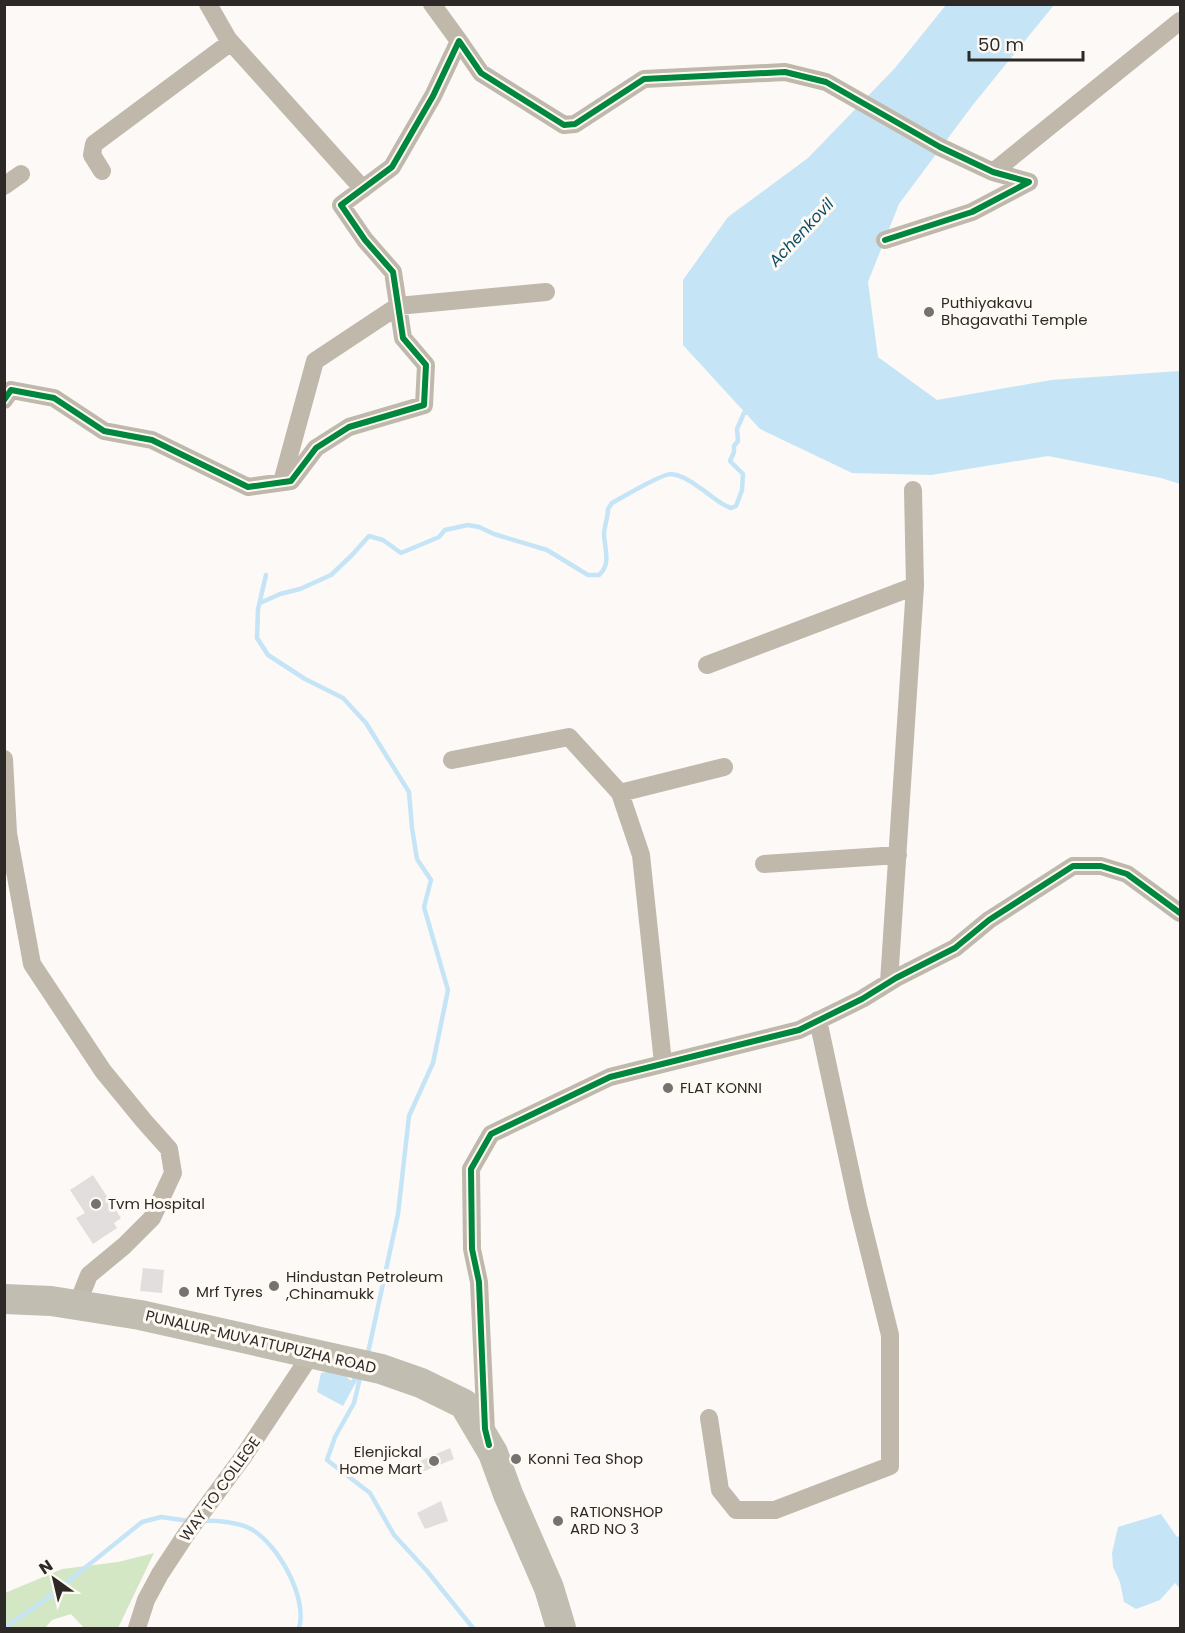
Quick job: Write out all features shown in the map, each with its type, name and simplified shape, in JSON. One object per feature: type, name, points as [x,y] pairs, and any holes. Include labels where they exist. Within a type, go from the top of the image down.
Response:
[{"type":"main road","name":"PUNALUR-MUVATTUPUZHA ROAD","points":[[4,1299],[51,1300],[140,1315],[312,1353],[381,1369],[421,1383],[464,1404],[489,1445],[549,1588],[561,1629]]},
{"type":"street","points":[[208,4],[231,42],[363,189]]},
{"type":"street","points":[[432,4],[481,73],[564,125],[575,124],[644,79],[785,72],[826,82],[940,147],[993,172],[1029,182],[972,212],[885,240]]},
{"type":"street","points":[[993,172],[1180,21]]},
{"type":"street","points":[[4,400],[11,390],[54,398],[104,431],[152,440],[248,487],[291,481],[316,447],[349,427],[424,405],[426,365],[404,338],[393,272],[365,240],[341,205],[392,166],[433,96],[459,41]]},
{"type":"street","points":[[102,171],[92,155],[94,144],[231,42]]},
{"type":"street","points":[[4,186],[21,174]]},
{"type":"street","points":[[282,482],[315,361],[398,306],[546,292]]},
{"type":"street","points":[[889,982],[915,586],[912,490]]},
{"type":"street","points":[[707,665],[915,586]]},
{"type":"street","points":[[452,760],[569,737],[620,793],[641,855],[663,1063]]},
{"type":"street","points":[[4,759],[8,834],[32,964],[103,1071],[169,1149],[173,1173],[152,1218],[124,1246],[89,1275],[76,1305]]},
{"type":"street","points":[[620,793],[724,767]]},
{"type":"street","points":[[764,864],[897,855]]},
{"type":"street","points":[[489,1445],[485,1429],[479,1282],[472,1249],[471,1169],[491,1134],[610,1077],[799,1030],[862,999],[889,982],[955,948],[989,920],[1073,866],[1101,866],[1127,874],[1180,913]]},
{"type":"street","points":[[709,1418],[720,1490],[736,1510],[775,1510],[890,1466],[890,1335],[858,1206],[818,1020]]},
{"type":"street","name":"WAY TO COLLEGE","points":[[137,1629],[146,1600],[160,1574],[261,1431],[312,1353]]},
{"type":"green space","points":[[154,1553],[118,1628],[84,1628],[71,1614],[52,1620],[45,1628],[5,1628],[5,1593],[62,1569],[118,1562]]},
{"type":"water","name":"Achenkovil","points":[[946,5],[1054,5],[972,106],[899,204],[868,282],[878,357],[937,400],[1051,380],[1180,371],[1180,484],[1161,478],[1048,456],[931,475],[852,473],[760,429],[683,345],[683,280],[728,217],[808,158],[895,68]]},
{"type":"water","points":[[339,1370],[351,1381],[355,1371],[360,1375],[343,1406],[317,1392],[321,1373]]},
{"type":"water","points":[[1161,1514],[1177,1537],[1180,1536],[1180,1589],[1175,1583],[1160,1600],[1136,1609],[1124,1602],[1120,1582],[1113,1567],[1112,1553],[1118,1527]]},
{"type":"building","name":"Tvm Hospital","points":[[93,1175],[121,1218],[114,1223],[117,1228],[93,1244],[76,1218],[85,1213],[70,1190]]},
{"type":"building","points":[[143,1268],[164,1270],[162,1293],[140,1291]]},
{"type":"building","name":"Elenjickal Home Mart","points":[[450,1448],[454,1459],[417,1474],[413,1464]]},
{"type":"building","points":[[441,1501],[448,1521],[425,1529],[417,1513]]},
{"type":"waterway","points":[[260,603],[331,575],[369,536],[383,540],[401,553],[439,537],[445,530],[468,525],[547,550],[588,575],[599,575],[606,561],[604,533],[608,509],[612,503],[651,481],[671,474],[679,476],[723,504],[731,508],[736,506],[742,490],[743,474],[730,461],[734,446],[738,441],[737,429],[744,413],[749,412]]},
{"type":"waterway","points":[[266,575],[258,609],[257,638],[268,655],[305,679],[343,698],[366,723],[409,792],[417,859],[431,880],[424,907],[448,990],[433,1063],[409,1116],[398,1214],[368,1353]]},
{"type":"waterway","points":[[360,1378],[354,1403],[335,1437],[327,1460],[370,1493],[394,1535],[427,1571],[473,1628]]},
{"type":"waterway","points":[[4,1628],[45,1600],[142,1522],[161,1517],[189,1521]]},
{"type":"waterway","points":[[201,1521],[240,1525],[261,1536],[280,1559],[295,1587],[301,1616],[299,1628]]},
{"type":"cycle path","points":[[4,400],[11,390],[54,398],[104,431],[152,440],[248,487],[291,481],[316,448],[349,427],[424,405],[426,365],[403,338],[393,272],[365,240],[341,205],[392,167],[433,96],[459,41],[481,73],[564,125],[575,124],[644,79],[785,72],[826,82],[940,147],[993,172],[1029,182],[972,212],[885,240]]},
{"type":"cycle path","points":[[489,1445],[485,1429],[479,1282],[472,1249],[471,1169],[491,1134],[610,1077],[799,1030],[862,999],[896,978],[955,948],[989,920],[1073,866],[1101,866],[1127,874],[1180,913]]},
{"type":"place","name":"Puthiyakavu Bhagavathi Temple","points":[[929,312]]},
{"type":"place","name":"FLAT KONNI","points":[[668,1088]]},
{"type":"place","name":"Tvm Hospital","points":[[96,1204]]},
{"type":"place","name":"Hindustan Petroleum ,Chinamukk","points":[[274,1286]]},
{"type":"place","name":"Mrf Tyres","points":[[184,1292]]},
{"type":"place","name":"Konni Tea Shop","points":[[516,1459]]},
{"type":"place","name":"Elenjickal Home Mart","points":[[434,1461]]},
{"type":"place","name":"RATIONSHOP ARD NO 3","points":[[558,1521]]}]
